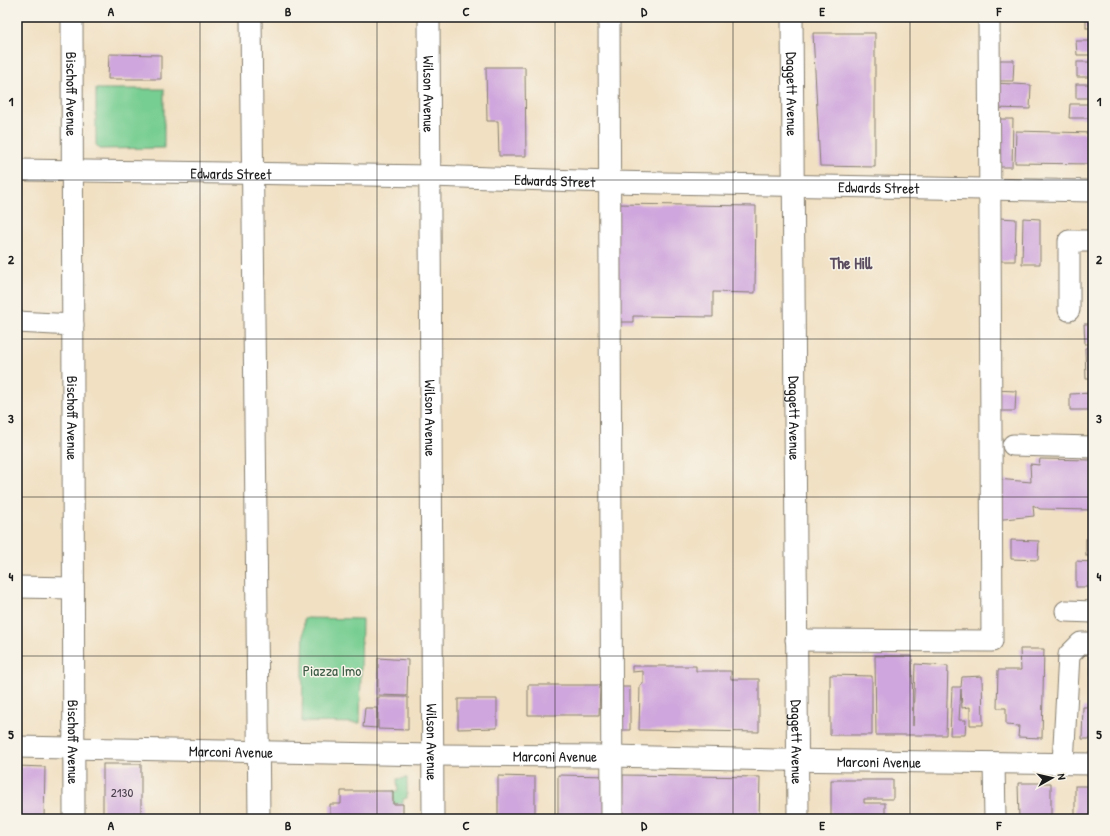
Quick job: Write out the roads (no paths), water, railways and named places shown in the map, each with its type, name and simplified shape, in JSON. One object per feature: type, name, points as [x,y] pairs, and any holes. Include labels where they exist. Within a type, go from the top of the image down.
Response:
[{"type":"street","name":"Bischoff Avenue","points":[[72,17],[74,819]]},
{"type":"street","points":[[251,17],[259,819]]},
{"type":"street","name":"Wilson Avenue","points":[[429,17],[433,819]]},
{"type":"street","points":[[609,17],[612,819]]},
{"type":"street","name":"Daggett Avenue","points":[[792,17],[798,819]]},
{"type":"street","points":[[796,640],[992,641],[989,17]]},
{"type":"street","name":"Edwards Street","points":[[17,170],[430,176],[610,182],[1093,191]]},
{"type":"street","points":[[1070,310],[1069,241],[1093,241]]},
{"type":"street","points":[[17,322],[73,325]]},
{"type":"street","points":[[1013,445],[1093,447]]},
{"type":"street","points":[[17,587],[74,588]]},
{"type":"street","points":[[1066,611],[1093,612]]},
{"type":"street","points":[[1063,763],[1069,655],[1081,643],[1093,643]]},
{"type":"street","name":"Marconi Avenue","points":[[17,747],[432,755],[612,756],[1093,764]]},
{"type":"street","points":[[994,763],[994,819]]},
{"type":"district","name":"The Hill","points":[[851,263]]},
{"type":"park label","name":"Piazza Imo","points":[[332,670]]}]
